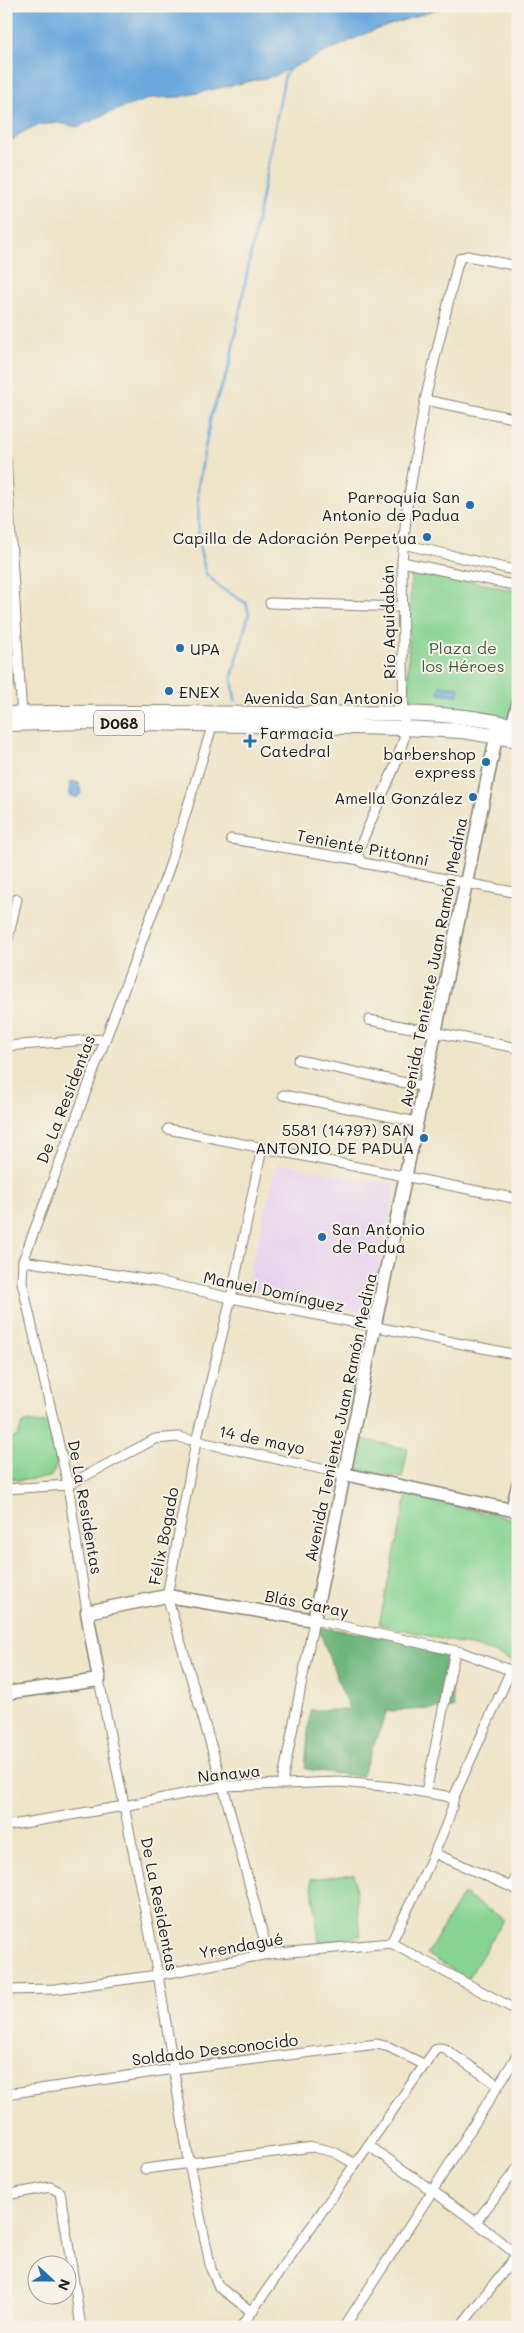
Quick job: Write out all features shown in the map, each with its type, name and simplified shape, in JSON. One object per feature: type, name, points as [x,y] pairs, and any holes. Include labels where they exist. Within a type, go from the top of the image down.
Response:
[{"type":"main road","name":"Avenida San Antonio","points":[[6,714],[22,719],[86,722],[214,719],[404,721],[509,732]]},
{"type":"main road","name":"Avenida San Antonio","points":[[6,724],[22,719]]},
{"type":"street","name":"Río Aquidabán","points":[[360,860],[357,853],[395,766],[404,738],[403,544],[412,464],[425,400],[457,266],[460,258],[467,256],[518,266]]},
{"type":"street","points":[[425,400],[518,419]]},
{"type":"street","points":[[6,458],[22,719]]},
{"type":"street","points":[[403,544],[518,571]]},
{"type":"street","points":[[402,562],[518,586]]},
{"type":"street","points":[[483,579],[489,564]]},
{"type":"street","points":[[270,603],[403,607]]},
{"type":"street","name":"Avenida Teniente Juan Ramón Medina","points":[[282,1783],[466,882],[518,704]]},
{"type":"street","name":"De La Residentas","points":[[214,719],[169,868],[23,1261],[22,1282],[68,1485],[99,1680],[158,1976],[190,2163],[211,2269],[219,2287],[252,2312]]},
{"type":"street","name":"Teniente Pittonni","points":[[231,838],[360,860],[363,863],[518,893]]},
{"type":"street","points":[[6,947],[17,899]]},
{"type":"street","points":[[370,1020],[518,1048]]},
{"type":"street","points":[[6,1046],[104,1040]]},
{"type":"street","points":[[298,1060],[425,1087]]},
{"type":"street","points":[[283,1095],[417,1122]]},
{"type":"street","points":[[168,1128],[518,1199]]},
{"type":"street","name":"Félix Bogado","points":[[262,1148],[231,1298],[196,1442],[166,1596],[223,1786],[268,1954]]},
{"type":"street","name":"Manuel Domínguez","points":[[23,1261],[148,1280],[376,1328],[518,1355]]},
{"type":"street","name":"14 de mayo","points":[[6,1489],[68,1485],[155,1439],[178,1437],[515,1510]]},
{"type":"street","points":[[515,1510],[518,1486]]},
{"type":"street","name":"Blás Garay","points":[[87,1612],[166,1596],[314,1620],[456,1651],[514,1672]]},
{"type":"street","points":[[426,1792],[456,1651]]},
{"type":"street","points":[[514,1672],[453,1801],[434,1853],[391,1943],[518,2011]]},
{"type":"street","points":[[6,1693],[99,1680]]},
{"type":"street","name":"Nanawa","points":[[6,1826],[124,1806],[223,1786],[340,1782],[426,1792],[453,1801]]},
{"type":"street","points":[[434,1853],[514,1888],[518,1874]]},
{"type":"street","name":"Yrendagué","points":[[6,1990],[55,1989],[158,1976],[268,1954],[391,1943]]},
{"type":"street","name":"Soldado Desconocido","points":[[6,2094],[174,2068],[377,2044],[389,2047],[425,2064]]},
{"type":"street","points":[[241,2327],[435,2050],[439,2048],[444,2049],[498,2085]]},
{"type":"street","points":[[344,2327],[434,2190],[518,2054]]},
{"type":"street","points":[[368,2145],[434,2190],[517,2255],[460,2327]]},
{"type":"street","points":[[145,2169],[314,2147],[334,2152],[355,2164]]},
{"type":"street","points":[[476,2222],[518,2167]]},
{"type":"street","points":[[6,2195],[50,2187],[60,2192],[81,2327]]},
{"type":"shaded area","name":"San Antonio de Padua","points":[[277,1163],[395,1185],[369,1314],[246,1289]]},
{"type":"green space","name":"Plaza de los Héroes","points":[[411,569],[518,591],[518,679],[510,717],[407,704]]},
{"type":"green space","points":[[6,665],[10,665],[13,686],[6,686]]},
{"type":"green space","points":[[30,1421],[37,1424],[43,1422],[49,1425],[56,1452],[56,1465],[50,1477],[18,1481],[8,1476],[7,1473],[8,1440],[18,1436],[23,1423]]},
{"type":"green space","points":[[362,1439],[408,1449],[402,1478],[356,1469]]},
{"type":"green space","points":[[407,1495],[518,1520],[518,1664],[487,1650],[379,1624]]},
{"type":"green space","points":[[318,1627],[445,1646],[454,1708],[387,1711],[361,1777],[305,1769],[310,1710],[349,1710]]},
{"type":"green space","points":[[354,1874],[361,1936],[319,1942],[311,1879]]},
{"type":"green space","points":[[463,1894],[504,1919],[468,1979],[427,1954]]},
{"type":"water","points":[[6,6],[446,6],[369,32],[274,76],[179,97],[151,98],[108,113],[78,127],[58,123],[37,125],[21,133],[6,145]]},
{"type":"water","points":[[440,685],[459,687],[458,695],[439,693]]},
{"type":"water","points":[[72,781],[79,783],[81,793],[77,798],[70,795],[70,784]]},
{"type":"waterway","points":[[235,701],[232,677],[249,613],[246,603],[221,588],[206,574],[199,546],[198,487],[211,415],[229,367],[285,75],[291,68]]},
{"type":"place","name":"Parroquia San Antonio de Padua","points":[[470,505]]},
{"type":"place","name":"Capilla de Adoración Perpetua","points":[[427,537]]},
{"type":"place","name":"UPA","points":[[180,648]]},
{"type":"place","name":"ENEX","points":[[169,691]]},
{"type":"place","name":"Farmacia Catedral","points":[[250,741]]},
{"type":"place","name":"barbershop express","points":[[486,762]]},
{"type":"place","name":"Amella González","points":[[473,797]]},
{"type":"place","name":"5581 (14797) SAN ANTONIO DE PADUA","points":[[424,1138]]},
{"type":"place","name":"San Antonio de Padua","points":[[322,1237]]}]
